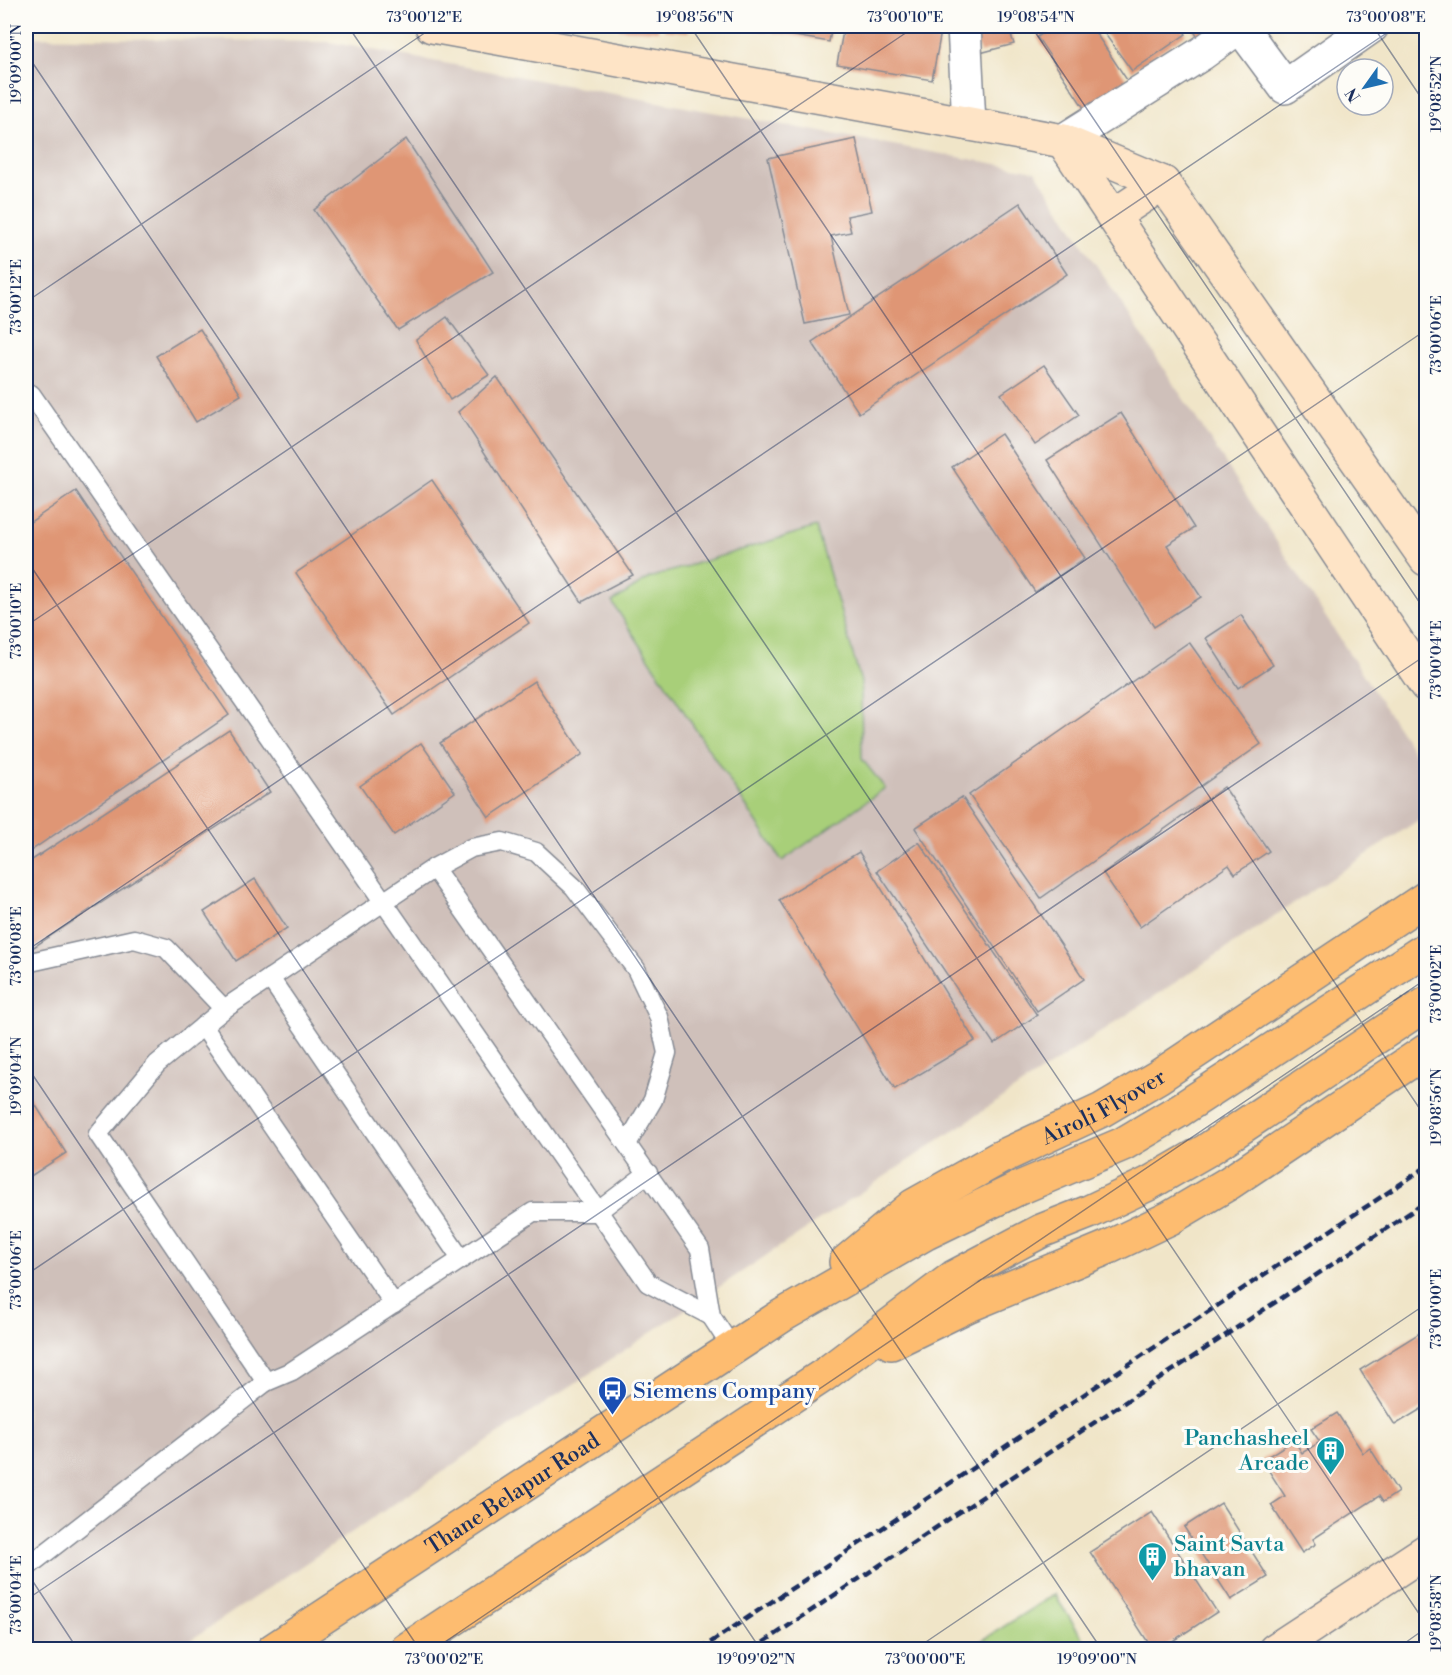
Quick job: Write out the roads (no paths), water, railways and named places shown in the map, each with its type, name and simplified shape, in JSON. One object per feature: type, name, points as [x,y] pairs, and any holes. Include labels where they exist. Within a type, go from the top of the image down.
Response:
[{"type":"main road","name":"Airoli Flyover","points":[[783,1315],[912,1206],[999,1158],[1102,1110],[1158,1077],[1426,898]]},
{"type":"main road","points":[[783,1315],[926,1233],[1017,1189],[1123,1144],[1180,1110],[1426,949]]},
{"type":"main road","points":[[406,1650],[824,1375],[954,1277],[1041,1231],[1148,1184],[1207,1150],[1426,1004]]},
{"type":"main road","points":[[824,1375],[969,1305],[1170,1218],[1229,1183],[1426,1052]]},
{"type":"main road","name":"Thane Belapur Road","points":[[273,1650],[783,1315]]},
{"type":"street","points":[[432,26],[1063,141],[1163,183],[1426,559]]},
{"type":"street","points":[[964,26],[969,124]]},
{"type":"street","points":[[1063,141],[1201,54],[1240,26],[1285,87],[1372,26]]},
{"type":"street","points":[[1063,141],[1426,685]]},
{"type":"street","points":[[1113,216],[1163,183]]},
{"type":"street","points":[[1277,1649],[1426,1551]]},
{"type":"lane","points":[[31,394],[648,1283],[711,1316]]},
{"type":"lane","points":[[266,1382],[98,1134],[158,1064],[203,1026],[224,1009],[382,902],[434,868],[471,848],[502,842],[536,852],[574,887],[636,969],[659,1017],[667,1053],[653,1100],[627,1144]]},
{"type":"lane","points":[[434,868],[700,1250],[711,1316],[732,1348]]},
{"type":"lane","points":[[26,963],[134,939],[166,948],[224,1009]]},
{"type":"lane","points":[[270,978],[461,1259]]},
{"type":"lane","points":[[203,1026],[394,1304]]},
{"type":"lane","points":[[26,1568],[266,1382],[292,1371],[533,1212],[597,1212],[648,1173]]},
{"type":"railway","points":[[699,1650],[1426,1167]]},
{"type":"railway","points":[[752,1650],[1426,1202]]},
{"type":"place","name":"Siemens Company","points":[[612,1416]]},
{"type":"place","name":"Panchasheel Arcade","points":[[1330,1476]]},
{"type":"place","name":"Saint Savta bhavan","points":[[1153,1582]]}]
